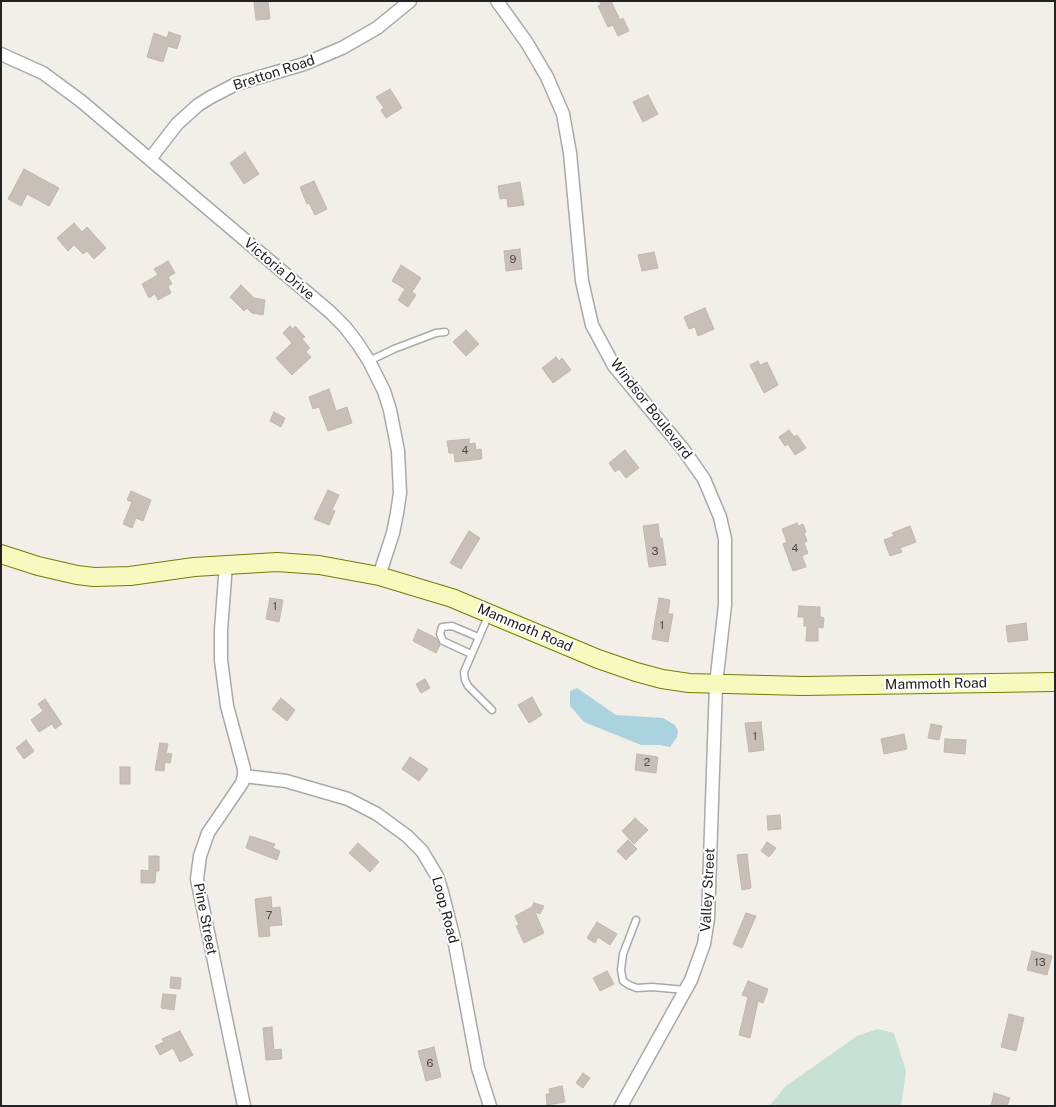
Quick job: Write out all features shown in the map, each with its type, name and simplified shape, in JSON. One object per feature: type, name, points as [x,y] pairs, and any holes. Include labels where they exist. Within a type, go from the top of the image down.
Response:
[{"type":"main road","name":"Mammoth Road","points":[[1,554],[38,566],[94,577],[130,576],[226,564],[277,562],[300,563],[379,576],[452,598],[598,659],[636,672],[680,682],[803,686],[1055,682]]},
{"type":"street","name":"Bretton Road","points":[[150,159],[182,119],[210,97],[236,84],[304,64],[342,48],[377,28],[410,1]]},
{"type":"street","name":"Windsor Boulevard","points":[[497,1],[547,78],[563,114],[571,154],[582,281],[592,325],[614,366],[683,449],[704,479],[720,517],[725,539],[725,579],[716,684]]},
{"type":"street","name":"Victoria Drive","points":[[1,54],[43,74],[59,85],[150,159],[330,312],[354,338],[369,361],[384,391],[395,430],[400,471],[400,493],[396,520],[379,576]]},
{"type":"street","points":[[226,564],[221,630],[221,660],[227,706],[244,769],[244,776]]},
{"type":"street","name":"Valley Street","points":[[621,1106],[691,980],[704,944],[708,918],[716,684]]},
{"type":"street","name":"Pine Street","points":[[244,776],[242,783],[208,833],[200,856],[197,879],[244,1106]]},
{"type":"street","name":"Loop Road","points":[[244,776],[286,781],[348,799],[377,814],[407,836],[422,851],[437,876],[442,892],[454,939],[478,1068],[490,1106]]},
{"type":"lane","points":[[369,361],[394,348],[436,333],[445,332]]},
{"type":"lane","points":[[489,613],[464,672],[468,686],[492,710]]},
{"type":"lane","points":[[471,654],[443,641],[440,634],[442,628],[452,626],[478,637]]},
{"type":"lane","points":[[636,920],[623,954],[621,970],[623,981],[637,988],[652,987],[685,990]]},
{"type":"green space","points":[[878,1029],[894,1033],[906,1071],[901,1106],[769,1106],[786,1086],[857,1036]]},
{"type":"water","points":[[577,688],[616,715],[663,718],[675,725],[678,731],[677,737],[670,747],[641,745],[584,722],[570,706],[570,691]]},
{"type":"building","points":[[254,1],[268,1],[270,19],[256,20]]},
{"type":"building","points":[[599,1],[611,1],[620,20],[623,18],[629,31],[618,36],[613,25],[608,27],[598,6],[601,5]]},
{"type":"building","points":[[169,32],[181,36],[177,49],[168,46],[163,62],[147,57],[154,33],[167,38]]},
{"type":"building","points":[[390,89],[402,108],[386,118],[381,110],[384,108],[376,97]]},
{"type":"building","points":[[648,95],[658,114],[643,122],[633,102]]},
{"type":"building","points":[[245,152],[259,174],[244,184],[230,163]]},
{"type":"building","points":[[24,169],[59,188],[49,206],[27,194],[21,206],[8,199]]},
{"type":"building","points":[[314,181],[327,209],[315,215],[309,203],[307,204],[300,187]]},
{"type":"building","points":[[520,182],[524,205],[508,207],[507,198],[500,199],[498,186]]},
{"type":"building","points":[[74,223],[82,232],[87,227],[106,248],[94,259],[87,251],[83,254],[74,245],[68,251],[57,238]]},
{"type":"building","points":[[520,249],[522,269],[506,271],[504,251]]},
{"type":"building","points":[[654,252],[658,268],[642,271],[638,255]]},
{"type":"building","points":[[168,261],[175,273],[168,277],[172,284],[168,286],[171,293],[158,300],[155,294],[149,298],[142,284],[158,275],[154,269]]},
{"type":"building","points":[[401,265],[421,278],[412,292],[416,295],[408,307],[398,300],[405,289],[392,281]]},
{"type":"building","points":[[241,285],[254,298],[265,300],[263,315],[252,313],[247,308],[244,311],[230,297]]},
{"type":"building","points":[[705,308],[714,329],[698,336],[695,327],[689,329],[684,317]]},
{"type":"building","points":[[290,326],[293,329],[295,326],[305,337],[302,339],[310,348],[306,352],[311,357],[292,375],[276,358],[292,343],[283,333]]},
{"type":"building","points":[[466,330],[479,344],[466,356],[453,342]]},
{"type":"building","points":[[556,357],[559,361],[562,358],[571,370],[553,383],[542,368]]},
{"type":"building","points":[[758,361],[760,365],[767,362],[778,385],[764,393],[750,365]]},
{"type":"building","points":[[329,389],[336,411],[347,407],[352,423],[328,431],[319,407],[313,409],[309,397]]},
{"type":"building","points":[[274,412],[285,418],[281,427],[270,421]]},
{"type":"building","points":[[789,430],[794,437],[797,435],[806,448],[795,455],[788,444],[785,446],[779,437]]},
{"type":"building","points":[[469,439],[469,444],[475,443],[476,450],[481,449],[482,459],[455,462],[454,453],[449,453],[447,441]]},
{"type":"building","points":[[625,450],[639,468],[626,478],[619,469],[615,472],[609,463]]},
{"type":"building","points":[[328,490],[339,495],[332,510],[335,511],[329,525],[314,519]]},
{"type":"building","points":[[131,491],[151,500],[143,521],[136,518],[132,528],[123,524],[132,502],[127,500]]},
{"type":"building","points":[[797,523],[798,526],[803,524],[806,532],[804,533],[807,541],[804,543],[808,553],[802,556],[806,567],[793,571],[783,544],[787,542],[782,529]]},
{"type":"building","points":[[658,524],[666,565],[649,567],[643,526]]},
{"type":"building","points":[[910,526],[916,542],[900,548],[902,552],[890,556],[884,540],[894,536],[892,533]]},
{"type":"building","points":[[469,531],[480,538],[461,569],[450,563]]},
{"type":"building","points":[[270,598],[283,600],[279,622],[266,619]]},
{"type":"building","points":[[659,598],[670,600],[668,614],[673,614],[668,642],[652,639]]},
{"type":"building","points":[[799,606],[820,607],[820,617],[824,618],[823,628],[818,627],[818,641],[806,641],[807,626],[804,626],[804,617],[798,617]]},
{"type":"building","points":[[1026,623],[1028,640],[1008,642],[1006,626]]},
{"type":"building","points":[[418,629],[436,638],[440,645],[436,653],[413,641]]},
{"type":"building","points":[[425,679],[430,688],[421,693],[416,684]]},
{"type":"building","points":[[532,697],[542,715],[529,723],[518,705]]},
{"type":"building","points":[[281,698],[295,710],[287,721],[272,709]]},
{"type":"building","points":[[45,699],[62,724],[55,729],[52,724],[39,732],[31,720],[43,711],[38,704]]},
{"type":"building","points":[[761,722],[764,750],[749,752],[745,723]]},
{"type":"building","points":[[931,724],[942,726],[939,740],[928,738]]},
{"type":"building","points":[[904,734],[907,749],[884,754],[881,739]]},
{"type":"building","points":[[945,739],[966,740],[965,754],[944,752]]},
{"type":"building","points":[[26,740],[34,751],[24,759],[16,748]]},
{"type":"building","points":[[160,743],[168,744],[166,753],[172,754],[170,763],[165,762],[164,771],[155,770]]},
{"type":"building","points":[[637,754],[658,757],[656,773],[635,770]]},
{"type":"building","points":[[410,757],[428,769],[419,781],[402,769]]},
{"type":"building","points":[[120,767],[130,767],[130,784],[120,784]]},
{"type":"building","points":[[780,815],[781,829],[768,830],[767,816]]},
{"type":"building","points":[[635,818],[648,830],[634,844],[622,831]]},
{"type":"building","points":[[250,836],[275,844],[273,848],[280,851],[277,860],[246,848]]},
{"type":"building","points":[[628,840],[637,849],[626,860],[617,851]]},
{"type":"building","points":[[767,842],[776,848],[769,857],[761,851]]},
{"type":"building","points":[[358,843],[379,862],[370,872],[349,853]]},
{"type":"building","points":[[747,854],[751,888],[742,890],[737,855]]},
{"type":"building","points":[[149,856],[159,856],[159,871],[156,871],[155,883],[141,883],[141,870],[149,871]]},
{"type":"building","points":[[271,897],[272,908],[280,907],[282,925],[269,926],[270,936],[259,937],[255,899]]},
{"type":"building","points":[[534,903],[544,906],[540,914],[535,912],[544,933],[524,943],[516,926],[519,925],[515,916],[532,907]]},
{"type":"building","points":[[746,913],[756,916],[742,948],[733,944]]},
{"type":"building","points":[[597,922],[617,934],[610,945],[598,937],[595,943],[587,938]]},
{"type":"building","points":[[1032,951],[1052,956],[1047,975],[1027,970]]},
{"type":"building","points":[[607,971],[614,984],[600,991],[593,978]]},
{"type":"building","points":[[171,977],[181,978],[180,989],[170,988]]},
{"type":"building","points":[[748,981],[768,989],[763,1003],[758,1001],[750,1038],[739,1035],[748,997],[742,995]]},
{"type":"building","points":[[163,994],[176,995],[174,1010],[161,1008]]},
{"type":"building","points":[[1009,1014],[1024,1018],[1016,1051],[1001,1047]]},
{"type":"building","points":[[272,1027],[274,1050],[281,1049],[282,1059],[266,1060],[263,1028]]},
{"type":"building","points":[[180,1031],[193,1055],[180,1062],[173,1048],[160,1055],[155,1046],[164,1042],[162,1039]]},
{"type":"building","points":[[434,1047],[441,1077],[426,1081],[418,1051]]},
{"type":"building","points":[[583,1073],[590,1078],[583,1088],[576,1083]]},
{"type":"building","points":[[562,1086],[565,1102],[547,1105],[546,1094],[550,1094],[549,1089]]},
{"type":"building","points":[[994,1093],[1010,1098],[1007,1106],[991,1106]]}]
